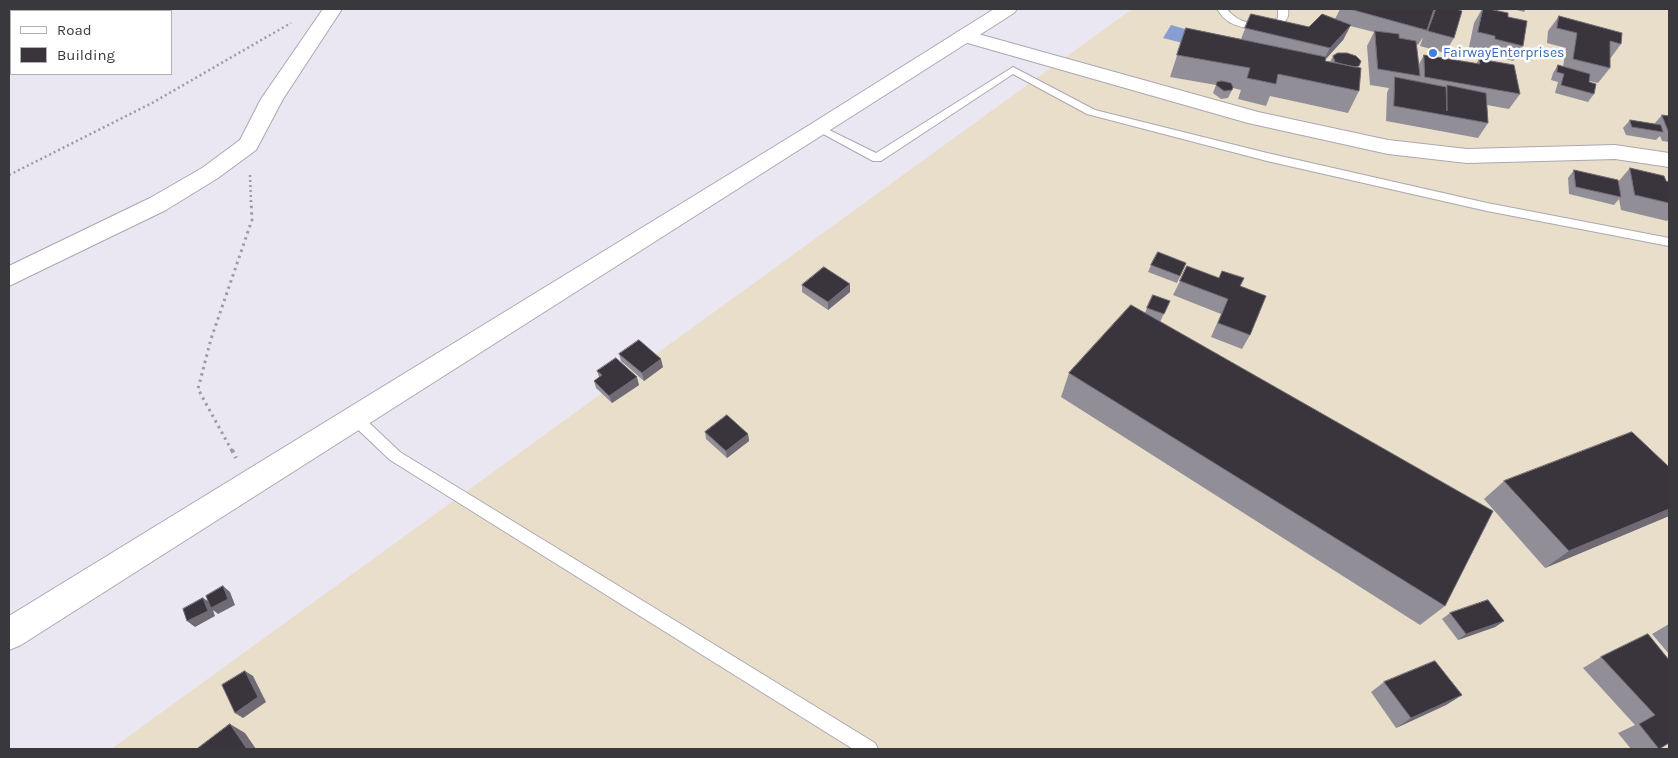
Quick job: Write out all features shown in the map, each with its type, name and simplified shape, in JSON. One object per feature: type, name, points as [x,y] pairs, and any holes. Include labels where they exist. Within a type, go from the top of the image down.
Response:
[{"type":"main road","points":[[9,277],[158,204],[210,173],[248,145],[262,123],[272,99],[332,9]]},
{"type":"main road","points":[[9,634],[819,129],[1007,9]]},
{"type":"main road","points":[[964,36],[1256,118],[1388,147],[1467,156],[1616,152],[1669,160]]},
{"type":"lane","points":[[1222,9],[1231,19],[1241,24],[1264,27],[1282,20],[1284,15],[1283,9]]},
{"type":"lane","points":[[819,129],[877,158],[1014,70],[1091,112],[1267,157],[1477,205],[1669,242]]},
{"type":"lane","points":[[355,418],[395,456],[869,749]]},
{"type":"path","points":[[9,175],[49,157],[222,65],[298,19]]},
{"type":"path","points":[[248,145],[252,220],[211,339],[198,389],[220,431],[251,482]]},
{"type":"shaded area","points":[[1132,9],[1669,9],[1669,749],[111,749]]},
{"type":"water","points":[[1171,25],[1220,39],[1214,51],[1163,38]]},
{"type":"building","points":[[1350,9],[1434,9],[1427,30]]},
{"type":"building","points":[[1436,9],[1456,9],[1462,11],[1454,38],[1428,31]]},
{"type":"building","points":[[1483,9],[1508,13],[1508,17],[1527,21],[1523,46],[1495,39],[1495,36],[1478,32]]},
{"type":"building","points":[[1251,14],[1309,27],[1322,14],[1351,25],[1330,48],[1245,28]]},
{"type":"building","points":[[1559,16],[1622,33],[1621,44],[1610,41],[1610,68],[1573,59],[1577,33],[1557,28]]},
{"type":"building","points":[[1186,28],[1326,57],[1325,61],[1361,68],[1359,91],[1278,74],[1276,84],[1247,78],[1250,68],[1177,55]]},
{"type":"building","points":[[1375,31],[1399,34],[1399,38],[1416,41],[1420,76],[1378,69]]},
{"type":"building","points":[[1338,53],[1356,56],[1361,61],[1359,66],[1354,67],[1335,62],[1333,56]]},
{"type":"building","points":[[1424,55],[1480,64],[1479,59],[1514,65],[1520,94],[1425,77]]},
{"type":"building","points":[[1558,65],[1590,74],[1589,82],[1596,84],[1594,94],[1561,85],[1564,74],[1557,72]]},
{"type":"building","points":[[1395,77],[1446,87],[1447,111],[1447,85],[1486,93],[1488,123],[1394,106]]},
{"type":"building","points":[[1217,82],[1231,83],[1232,90],[1224,91],[1216,85]]},
{"type":"building","points":[[1662,115],[1669,116],[1669,133]]},
{"type":"building","points":[[1630,120],[1661,125],[1663,132],[1632,127]]},
{"type":"building","points":[[1630,168],[1664,176],[1666,181],[1669,182],[1669,203],[1635,195]]},
{"type":"building","points":[[1574,170],[1618,180],[1621,197],[1576,187]]},
{"type":"building","points":[[1158,252],[1186,263],[1180,276],[1151,265]]},
{"type":"building","points":[[1187,266],[1219,278],[1222,271],[1244,278],[1240,286],[1266,296],[1250,335],[1218,323],[1228,299],[1180,281]]},
{"type":"building","points":[[824,267],[850,284],[828,302],[802,285]]},
{"type":"building","points":[[1153,295],[1170,301],[1164,314],[1147,308]]},
{"type":"building","points":[[1131,305],[1493,511],[1445,606],[1069,373]]},
{"type":"building","points":[[639,340],[661,359],[642,373],[619,354]]},
{"type":"building","points":[[616,358],[637,377],[609,396],[594,381],[602,375],[597,371]]},
{"type":"building","points":[[727,415],[748,434],[726,451],[705,432]]},
{"type":"building","points":[[1632,432],[1669,467],[1669,509],[1569,551],[1504,481]]},
{"type":"building","points":[[223,586],[228,599],[211,608],[206,596]]},
{"type":"building","points":[[203,598],[208,611],[187,621],[183,609]]},
{"type":"building","points":[[1488,600],[1504,621],[1466,634],[1450,613]]},
{"type":"building","points":[[1648,634],[1669,660],[1669,743],[1659,749],[1639,724],[1655,715],[1601,657]]},
{"type":"building","points":[[1435,661],[1462,695],[1411,718],[1384,682]]},
{"type":"building","points":[[245,671],[258,697],[235,713],[222,685]]},
{"type":"building","points":[[230,724],[247,749],[197,749]]},
{"type":"place","name":"FairwayEnterprises","points":[[1433,53]]}]
